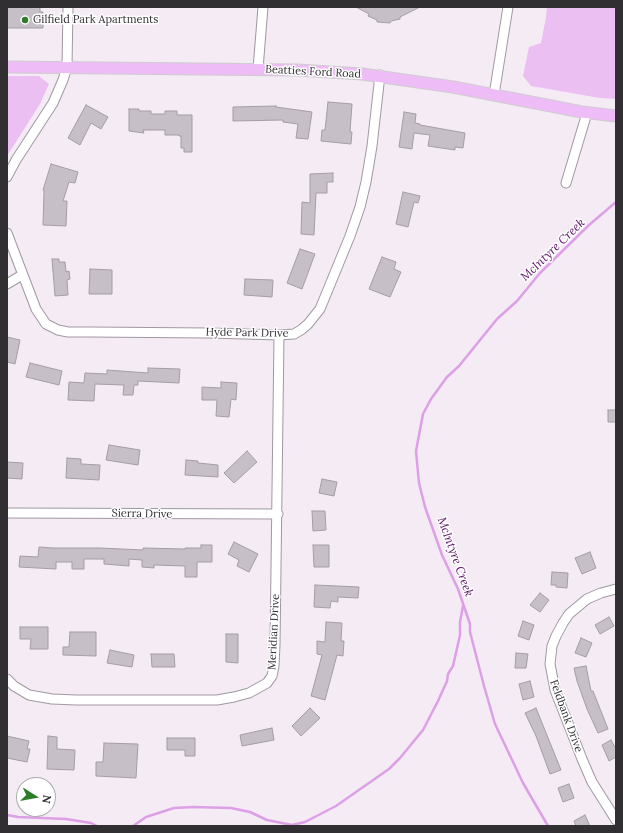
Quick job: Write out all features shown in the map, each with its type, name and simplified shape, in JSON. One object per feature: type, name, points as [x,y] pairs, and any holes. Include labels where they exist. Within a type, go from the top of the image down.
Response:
[{"type":"main road","name":"Beatties Ford Road","points":[[7,67],[320,70],[380,76],[616,116]]},
{"type":"street","points":[[7,177],[16,160],[53,103],[61,86],[67,67],[68,7]]},
{"type":"street","points":[[258,69],[263,7]]},
{"type":"street","points":[[494,95],[508,7]]},
{"type":"street","name":"Hyde Park Drive","points":[[7,233],[22,275],[41,318],[46,324],[58,330],[83,332],[290,335],[301,330],[314,318],[325,297],[350,236],[366,182],[372,146],[380,76]]},
{"type":"street","points":[[566,183],[587,112]]},
{"type":"street","points":[[7,284],[22,275]]},
{"type":"street","name":"Meridian Drive","points":[[7,679],[23,692],[36,697],[76,700],[217,700],[234,697],[267,683],[272,676],[274,666],[278,514],[279,335]]},
{"type":"street","name":"Sierra Drive","points":[[7,513],[278,514]]},
{"type":"street","name":"Feldbank Drive","points":[[616,589],[600,593],[586,599],[569,614],[552,646],[550,664],[555,690],[582,759],[592,782],[616,820]]},
{"type":"shaded area","points":[[547,7],[616,7],[616,99],[600,98],[531,86],[523,76],[529,47],[541,43]]},
{"type":"shaded area","points":[[7,76],[39,76],[49,84],[40,104],[7,156]]},
{"type":"building","name":"Gilfield Park Apartments","points":[[7,7],[40,7],[40,12],[43,12],[43,28],[7,28]]},
{"type":"building","points":[[356,7],[420,7],[400,17],[400,19],[391,21],[390,23],[377,22],[377,20],[368,16],[369,14]]},
{"type":"building","points":[[328,102],[352,104],[350,132],[352,132],[351,144],[321,141],[322,130],[325,130]]},
{"type":"building","points":[[86,105],[108,117],[101,129],[91,123],[80,145],[68,138]]},
{"type":"building","points":[[276,106],[312,112],[308,139],[296,138],[298,124],[283,122],[283,120],[233,121],[233,107]]},
{"type":"building","points":[[129,109],[151,111],[151,114],[165,114],[165,111],[177,111],[177,115],[192,115],[192,152],[184,152],[184,148],[181,148],[181,136],[165,135],[165,130],[143,130],[144,133],[129,131]]},
{"type":"building","points":[[404,112],[416,114],[415,123],[420,125],[465,133],[463,148],[455,147],[455,150],[428,146],[430,135],[414,133],[412,149],[399,147]]},
{"type":"building","points":[[51,164],[78,172],[75,183],[69,182],[63,201],[67,201],[66,226],[43,225],[43,190]]},
{"type":"building","points":[[333,173],[333,182],[327,182],[327,193],[316,193],[314,235],[301,234],[302,202],[310,203],[310,174]]},
{"type":"building","points":[[403,192],[420,196],[418,203],[414,202],[408,227],[396,224]]},
{"type":"building","points":[[300,249],[315,254],[302,289],[287,283]]},
{"type":"building","points":[[382,257],[396,262],[394,269],[401,272],[390,297],[369,289]]},
{"type":"building","points":[[52,259],[59,259],[59,262],[65,262],[66,272],[69,271],[70,279],[67,280],[68,295],[55,296]]},
{"type":"building","points":[[90,269],[112,270],[112,294],[89,294]]},
{"type":"building","points":[[245,279],[273,280],[272,297],[244,295]]},
{"type":"building","points":[[7,337],[20,340],[15,364],[7,362]]},
{"type":"building","points":[[30,363],[62,371],[59,385],[26,377]]},
{"type":"building","points":[[148,368],[180,369],[179,383],[138,381],[138,385],[134,385],[133,395],[123,395],[124,385],[95,384],[94,401],[68,400],[69,382],[84,383],[85,373],[107,374],[107,370],[148,373]]},
{"type":"building","points":[[221,382],[237,383],[236,400],[231,399],[229,417],[216,416],[217,400],[202,400],[202,387],[221,388]]},
{"type":"building","points":[[608,410],[616,410],[616,422],[608,422]]},
{"type":"building","points":[[109,445],[140,450],[138,465],[106,460]]},
{"type":"building","points":[[247,451],[257,462],[234,483],[224,473]]},
{"type":"building","points":[[67,458],[81,459],[81,464],[100,465],[99,480],[66,478]]},
{"type":"building","points":[[186,460],[218,465],[218,477],[185,475]]},
{"type":"building","points":[[7,462],[23,463],[22,479],[7,478]]},
{"type":"building","points":[[322,479],[337,482],[334,496],[319,493]]},
{"type":"building","points":[[312,511],[325,511],[326,530],[313,531]]},
{"type":"building","points":[[234,542],[258,554],[249,572],[237,566],[239,560],[228,554]]},
{"type":"building","points":[[201,545],[212,545],[212,562],[197,562],[197,577],[185,577],[185,566],[154,565],[154,568],[142,567],[142,560],[129,559],[129,566],[104,564],[104,559],[84,559],[84,569],[72,569],[72,562],[56,562],[56,569],[19,567],[20,556],[38,557],[39,547],[143,550],[143,548],[201,548]]},
{"type":"building","points":[[313,545],[329,545],[329,567],[314,567]]},
{"type":"building","points":[[590,552],[596,568],[582,574],[575,558]]},
{"type":"building","points":[[552,572],[568,573],[567,588],[551,585]]},
{"type":"building","points":[[315,585],[359,587],[358,598],[338,597],[338,602],[331,601],[330,608],[314,607]]},
{"type":"building","points":[[540,593],[549,600],[540,612],[530,605]]},
{"type":"building","points":[[609,617],[614,626],[600,634],[595,625]]},
{"type":"building","points":[[523,621],[534,625],[529,640],[518,636]]},
{"type":"building","points":[[326,622],[342,623],[341,641],[344,641],[343,656],[337,655],[325,700],[311,696],[322,655],[317,654],[317,641],[325,642]]},
{"type":"building","points":[[20,627],[48,627],[48,649],[30,649],[31,639],[20,639]]},
{"type":"building","points":[[70,632],[96,632],[96,656],[63,655],[63,647],[69,647]]},
{"type":"building","points":[[226,634],[238,634],[238,663],[226,662]]},
{"type":"building","points":[[581,638],[592,643],[586,657],[575,653]]},
{"type":"building","points":[[110,650],[134,655],[132,667],[107,663]]},
{"type":"building","points":[[516,653],[528,654],[526,668],[515,668]]},
{"type":"building","points":[[151,654],[174,654],[175,667],[152,667]]},
{"type":"building","points":[[586,666],[591,691],[593,691],[608,729],[598,733],[587,709],[574,668]]},
{"type":"building","points":[[530,681],[534,697],[523,700],[519,684]]},
{"type":"building","points":[[310,708],[320,718],[301,736],[292,726]]},
{"type":"building","points":[[536,708],[561,770],[550,774],[536,736],[525,713]]},
{"type":"building","points":[[272,728],[274,740],[242,746],[240,735]]},
{"type":"building","points":[[7,736],[29,741],[27,749],[30,749],[27,762],[7,758]]},
{"type":"building","points":[[48,736],[57,737],[57,749],[75,750],[74,770],[47,769]]},
{"type":"building","points":[[167,738],[195,738],[195,756],[185,756],[185,750],[167,750]]},
{"type":"building","points":[[611,740],[616,749],[616,757],[609,761],[602,745]]},
{"type":"building","points":[[104,743],[138,744],[136,778],[96,776],[96,762],[103,762]]},
{"type":"building","points":[[569,784],[574,798],[563,802],[558,788]]},
{"type":"building","points":[[585,815],[590,826],[576,826],[574,821]]},
{"type":"waterway","name":"McIntyre Creek","points":[[548,826],[523,783],[495,724],[470,632],[470,624],[458,589],[442,555],[425,507],[419,483],[416,451],[423,414],[431,399],[447,377],[459,366],[497,319],[517,301],[540,273],[589,225],[616,202]]},
{"type":"waterway","name":"McIntyre Creek","points":[[133,826],[146,817],[174,808],[193,807],[231,808],[250,812],[267,820],[292,825],[305,822],[336,806],[389,769],[423,730],[438,701],[447,681],[448,674],[453,666],[460,635],[460,622],[463,606]]},
{"type":"waterway","points":[[7,815],[18,817],[66,819],[91,823],[97,826]]},
{"type":"place","name":"Gilfield Park Apartments","points":[[25,20]]}]
